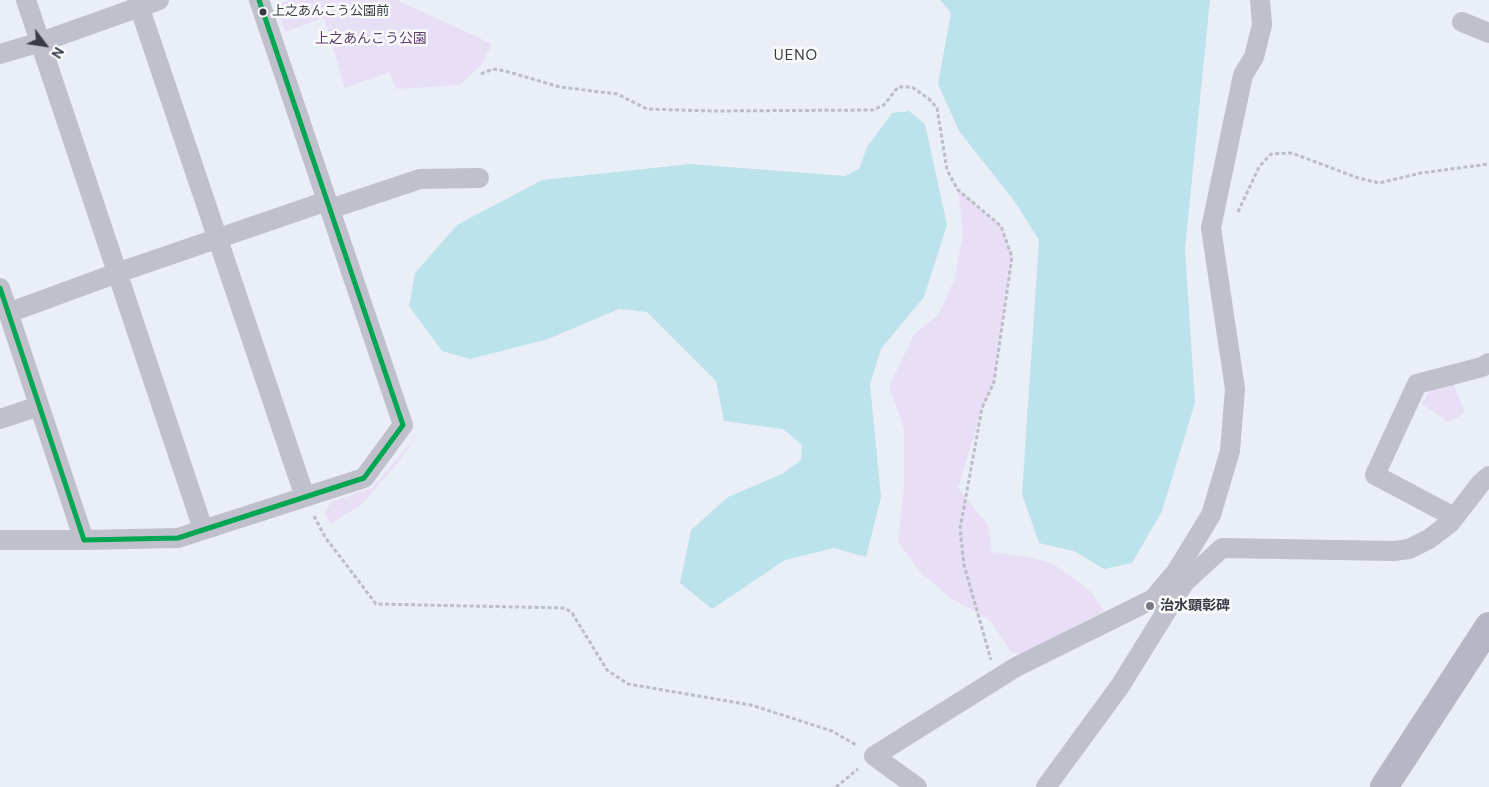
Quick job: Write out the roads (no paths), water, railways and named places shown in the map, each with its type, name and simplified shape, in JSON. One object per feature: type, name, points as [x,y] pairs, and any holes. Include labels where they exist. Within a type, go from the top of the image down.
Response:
[{"type":"street","points":[[26,0],[203,530]]},
{"type":"street","points":[[0,54],[41,42],[139,4],[159,0]]},
{"type":"street","points":[[0,540],[178,538],[364,478],[403,424],[258,0]]},
{"type":"street","points":[[1046,787],[1120,686],[1176,572],[1211,515],[1230,451],[1235,389],[1210,228],[1244,75],[1254,57],[1262,25],[1260,0]]},
{"type":"street","points":[[139,4],[305,497]]},
{"type":"street","points":[[1462,22],[1489,33]]},
{"type":"street","points":[[8,313],[117,272],[218,238],[328,205],[420,179],[479,178]]},
{"type":"street","points":[[0,288],[84,540]]},
{"type":"street","points":[[1454,517],[1375,475],[1417,384],[1482,367],[1489,363]]},
{"type":"street","points":[[0,419],[39,406]]},
{"type":"street","points":[[917,787],[874,756],[1016,667],[1161,603],[1222,548],[1401,550],[1429,539],[1454,517],[1481,483],[1489,476]]},
{"type":"street","points":[[1384,787],[1489,626]]},
{"type":"water","points":[[940,0],[1210,0],[1185,249],[1195,403],[1162,511],[1132,563],[1104,569],[1074,551],[1039,543],[1022,494],[1039,240],[1015,202],[959,131],[938,84],[951,13]]},
{"type":"water","points":[[909,111],[925,124],[947,225],[924,297],[881,349],[870,384],[881,497],[866,557],[834,548],[785,560],[712,609],[680,583],[691,530],[728,497],[782,474],[801,460],[802,445],[783,429],[724,421],[716,381],[647,312],[619,309],[548,339],[470,359],[442,351],[409,306],[415,273],[457,225],[542,180],[690,164],[845,176],[859,169],[867,147],[892,113]]},
{"type":"place","name":"上之あんこう公園前","points":[[263,12]]},
{"type":"place","name":"治水顕彰碑","points":[[1150,606]]},
{"type":"district","name":"UENO","points":[[796,56]]},
{"type":"park label","name":"上之あんこう公園","points":[[371,39]]}]
